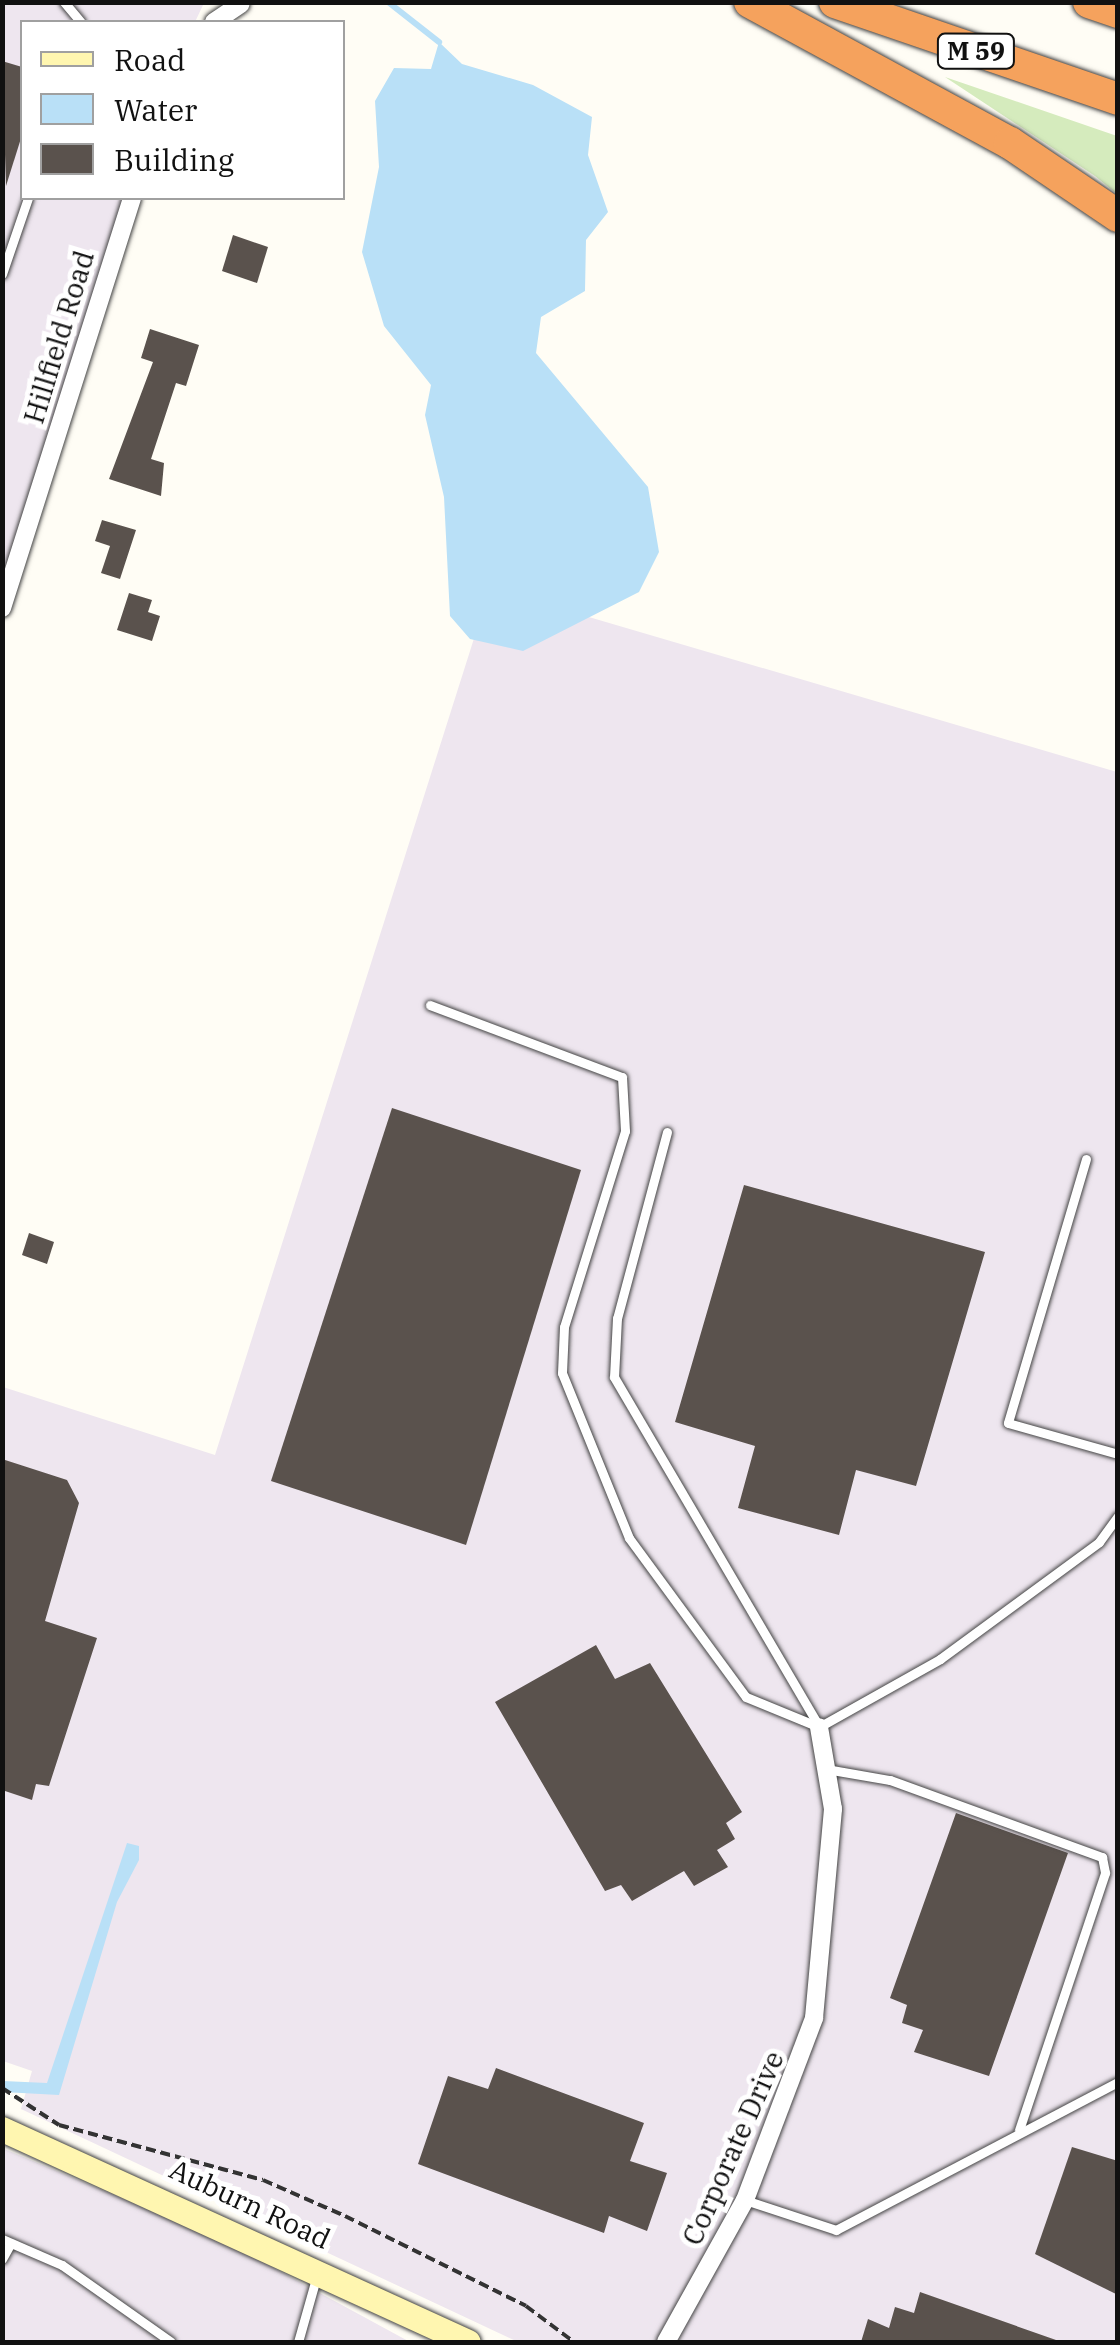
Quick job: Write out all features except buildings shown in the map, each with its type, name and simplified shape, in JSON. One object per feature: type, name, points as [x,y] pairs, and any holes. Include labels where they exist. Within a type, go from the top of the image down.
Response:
[{"type":"highway","points":[[750,2],[1010,143],[1118,216]]},
{"type":"highway","name":"M 59","points":[[835,2],[1118,99]]},
{"type":"highway","points":[[1089,2],[1118,12]]},
{"type":"main road","name":"Auburn Road","points":[[2,2128],[319,2268],[468,2342]]},
{"type":"street","points":[[217,20],[241,4]]},
{"type":"street","name":"Hillfield Road","points":[[2,608],[131,200]]},
{"type":"street","name":"Corporate Drive","points":[[666,2342],[746,2200],[800,2072],[824,1974],[833,1810],[819,1728]]},
{"type":"lane","points":[[2,274],[27,200]]},
{"type":"lane","points":[[430,1005],[622,1077],[625,1131],[564,1327],[572,1410],[628,1538],[709,1656],[746,1696],[819,1728]]},
{"type":"lane","points":[[667,1132],[617,1318],[614,1377],[819,1728]]},
{"type":"lane","points":[[1086,1159],[1008,1423],[1118,1454]]},
{"type":"lane","points":[[819,1728],[940,1659],[1099,1542],[1118,1516]]},
{"type":"lane","points":[[826,1769],[890,1780],[1102,1857],[1106,1873],[1019,2130]]},
{"type":"lane","points":[[746,2200],[836,2230],[1019,2130],[1118,2082]]},
{"type":"lane","points":[[2,2259],[7,2241],[62,2265],[171,2342]]},
{"type":"lane","points":[[298,2342],[319,2268]]},
{"type":"path","points":[[2,2088],[58,2125],[263,2180],[526,2306],[574,2342]]},
{"type":"shaded area","points":[[3,3],[204,3],[196,20],[20,20],[20,200],[123,200],[3,581]]},
{"type":"shaded area","points":[[490,588],[1117,772],[1117,2342],[518,2342],[21,2109],[32,2071],[3,2061],[3,1387],[215,1455]]},
{"type":"shaded area","points":[[2,2148],[226,2242],[410,2342],[3,2342]]},
{"type":"green space","points":[[945,77],[1117,136],[1117,194],[1095,176]]},
{"type":"water","points":[[439,42],[462,64],[533,85],[592,117],[588,155],[608,212],[586,240],[585,291],[541,317],[536,353],[648,487],[659,552],[639,592],[523,651],[470,639],[450,616],[444,497],[425,415],[431,385],[384,326],[362,252],[379,167],[375,101],[394,68],[431,69]]},
{"type":"water","points":[[127,1843],[139,1846],[139,1860],[117,1902],[59,2095],[3,2092],[3,2081],[47,2083]]},
{"type":"waterway","points":[[388,2],[439,42]]}]
